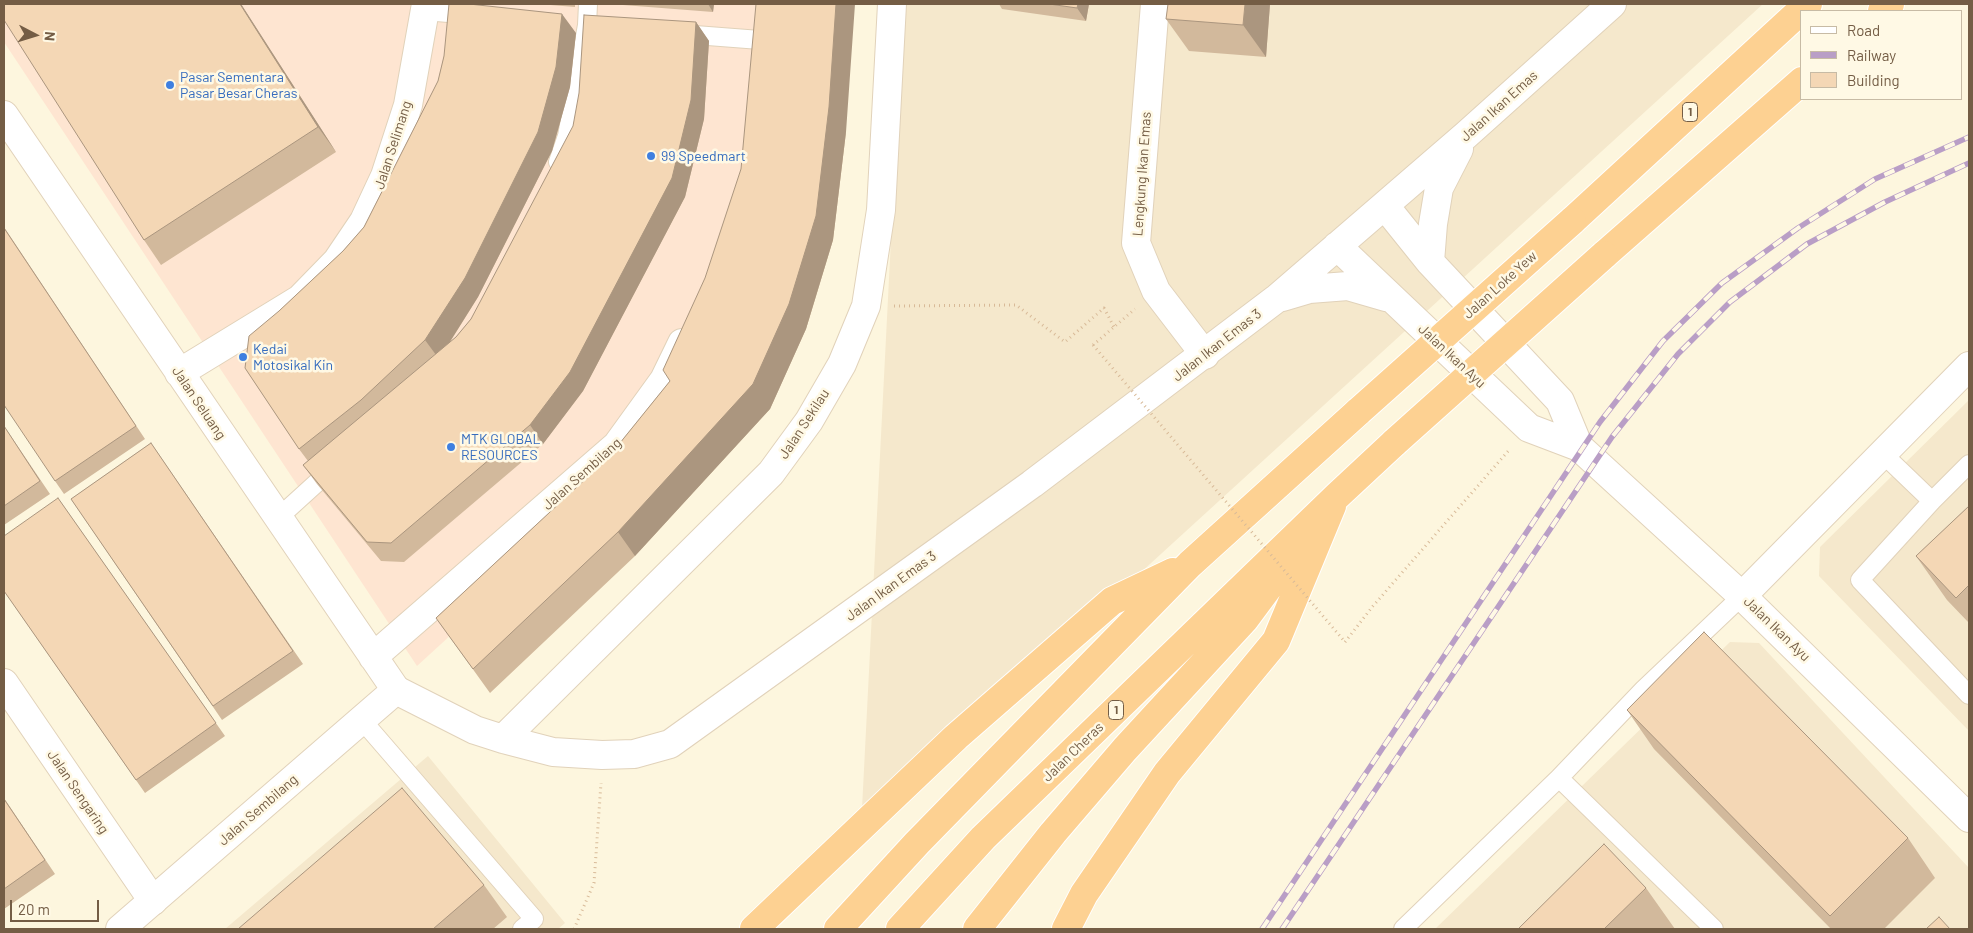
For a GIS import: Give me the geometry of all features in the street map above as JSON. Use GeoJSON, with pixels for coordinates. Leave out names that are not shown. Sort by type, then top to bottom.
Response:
{"type":"FeatureCollection","features":[{"type":"Feature","properties":{"kind":"highway","name":"Jalan Loke Yew"},"geometry":{"type":"LineString","coordinates":[[1190,564],[1572,221],[1800,11]]}},
{"type":"Feature","properties":{"kind":"highway","name":"1"},"geometry":{"type":"LineString","coordinates":[[1336,496],[1604,255],[1800,84]]}},
{"type":"Feature","properties":{"kind":"highway"},"geometry":{"type":"LineString","coordinates":[[977,929],[1053,833],[1125,749],[1245,619],[1336,496]]}},
{"type":"Feature","properties":{"kind":"highway"},"geometry":{"type":"LineString","coordinates":[[1066,929],[1084,894],[1167,773],[1276,641],[1336,496]]}},
{"type":"Feature","properties":{"kind":"highway","name":"Jalan Cheras"},"geometry":{"type":"LineString","coordinates":[[900,929],[983,838],[1336,496]]}},
{"type":"Feature","properties":{"kind":"highway","name":"1"},"geometry":{"type":"LineString","coordinates":[[838,929],[917,843],[1190,564]]}},
{"type":"Feature","properties":{"kind":"highway"},"geometry":{"type":"LineString","coordinates":[[754,929],[956,737],[1112,601],[1190,564]]}},
{"type":"Feature","properties":{"kind":"street","name":"Jalan Sekilau"},"geometry":{"type":"LineString","coordinates":[[503,739],[771,473],[809,421],[842,364],[866,306],[881,210],[892,4]]}},
{"type":"Feature","properties":{"kind":"street","name":"Lengkung Ikan Emas"},"geometry":{"type":"LineString","coordinates":[[1155,4],[1136,243],[1156,291],[1205,354]]}},
{"type":"Feature","properties":{"kind":"street","name":"Jalan Ikan Emas"},"geometry":{"type":"LineString","coordinates":[[1336,246],[1466,135],[1612,4]]}},
{"type":"Feature","properties":{"kind":"street","name":"Jalan Selimang"},"geometry":{"type":"LineString","coordinates":[[179,373],[300,299],[337,261],[364,221],[386,176],[408,105],[426,7]]}},
{"type":"Feature","properties":{"kind":"street"},"geometry":{"type":"LineString","coordinates":[[757,68],[762,13]]}},
{"type":"Feature","properties":{"kind":"street","name":"Jalan Seluang"},"geometry":{"type":"LineString","coordinates":[[5,118],[396,690]]}},
{"type":"Feature","properties":{"kind":"street"},"geometry":{"type":"LineString","coordinates":[[1430,262],[1433,224],[1439,188],[1466,135]]}},
{"type":"Feature","properties":{"kind":"street","name":"Jalan Ikan Ayu"},"geometry":{"type":"LineString","coordinates":[[1385,206],[1430,262],[1560,401],[1579,447]]}},
{"type":"Feature","properties":{"kind":"street","name":"Jalan Ikan Emas 3"},"geometry":{"type":"LineString","coordinates":[[396,690],[475,730],[553,752],[602,755],[634,754],[670,744],[1032,484],[1276,299],[1336,246]]}},
{"type":"Feature","properties":{"kind":"street","name":"Jalan Ikan Ayu"},"geometry":{"type":"LineString","coordinates":[[1336,246],[1529,428],[1579,447],[1742,596],[1969,818]]}},
{"type":"Feature","properties":{"kind":"street"},"geometry":{"type":"LineString","coordinates":[[1276,299],[1310,289],[1348,286],[1390,298]]}},
{"type":"Feature","properties":{"kind":"street","name":"Jalan Sembilang"},"geometry":{"type":"LineString","coordinates":[[373,657],[617,445],[664,380],[694,318]]}},
{"type":"Feature","properties":{"kind":"street"},"geometry":{"type":"LineString","coordinates":[[1742,596],[1969,366]]}},
{"type":"Feature","properties":{"kind":"street","name":"Jalan Sengaring"},"geometry":{"type":"LineString","coordinates":[[4,683],[153,901]]}},
{"type":"Feature","properties":{"kind":"street","name":"Jalan Sembilang"},"geometry":{"type":"LineString","coordinates":[[120,929],[396,690]]}},
{"type":"Feature","properties":{"kind":"lane"},"geometry":{"type":"LineString","coordinates":[[551,181],[567,136],[587,25],[588,4]]}},
{"type":"Feature","properties":{"kind":"lane"},"geometry":{"type":"LineString","coordinates":[[426,7],[492,17]]}},
{"type":"Feature","properties":{"kind":"lane"},"geometry":{"type":"LineString","coordinates":[[568,24],[606,27]]}},
{"type":"Feature","properties":{"kind":"lane"},"geometry":{"type":"LineString","coordinates":[[664,32],[760,40]]}},
{"type":"Feature","properties":{"kind":"lane"},"geometry":{"type":"LineString","coordinates":[[1882,453],[1932,501]]}},
{"type":"Feature","properties":{"kind":"lane"},"geometry":{"type":"LineString","coordinates":[[278,518],[342,459]]}},
{"type":"Feature","properties":{"kind":"lane"},"geometry":{"type":"LineString","coordinates":[[1969,464],[1932,501],[1860,580],[1969,695]]}},
{"type":"Feature","properties":{"kind":"lane"},"geometry":{"type":"LineString","coordinates":[[1403,929],[1559,778],[1644,689],[1742,596]]}},
{"type":"Feature","properties":{"kind":"lane"},"geometry":{"type":"LineString","coordinates":[[361,720],[534,919],[522,929]]}},
{"type":"Feature","properties":{"kind":"lane"},"geometry":{"type":"LineString","coordinates":[[1559,778],[1714,929]]}},
{"type":"Feature","properties":{"kind":"path"},"geometry":{"type":"LineString","coordinates":[[866,306],[1016,305],[1065,342],[1104,308],[1114,327],[1093,345],[1344,642],[1372,606],[1529,428]]}},
{"type":"Feature","properties":{"kind":"path"},"geometry":{"type":"LineString","coordinates":[[574,929],[594,883],[602,755]]}},
{"type":"Feature","properties":{"kind":"shaded area"},"geometry":{"type":"Polygon","coordinates":[[[4,4],[783,4],[767,221],[618,482],[417,666],[4,42],[4,4]]]}},
{"type":"Feature","properties":{"kind":"shaded area"},"geometry":{"type":"Polygon","coordinates":[[[903,4],[1763,4],[861,828],[903,4]]]}},
{"type":"Feature","properties":{"kind":"shaded area"},"geometry":{"type":"Polygon","coordinates":[[[1969,400],[1969,731],[1819,576],[1820,547],[1969,400]]]}},
{"type":"Feature","properties":{"kind":"shaded area"},"geometry":{"type":"Polygon","coordinates":[[[1730,642],[1759,643],[1969,868],[1969,929],[1435,929],[1730,642]]]}},
{"type":"Feature","properties":{"kind":"shaded area"},"geometry":{"type":"Polygon","coordinates":[[[428,756],[565,923],[558,929],[225,929],[428,756]]]}},
{"type":"Feature","properties":{"kind":"building","name":"Pasar Sementara Pasar Besar Cheras"},"geometry":{"type":"Polygon","coordinates":[[[4,4],[240,4],[318,127],[144,240],[4,20],[4,4]]]}},
{"type":"Feature","properties":{"kind":"building"},"geometry":{"type":"Polygon","coordinates":[[[449,4],[469,4],[562,14],[556,67],[538,132],[465,278],[425,340],[361,400],[299,449],[245,368],[249,336],[279,311],[343,251],[364,227],[438,81],[444,56],[449,4]]]}},
{"type":"Feature","properties":{"kind":"building"},"geometry":{"type":"Polygon","coordinates":[[[756,4],[836,4],[829,107],[816,216],[789,304],[753,384],[618,532],[473,669],[436,618],[607,459],[670,381],[663,370],[705,278],[741,169],[756,4]]]}},
{"type":"Feature","properties":{"kind":"building"},"geometry":{"type":"Polygon","coordinates":[[[1049,4],[1078,4],[1077,8],[1049,4]]]}},
{"type":"Feature","properties":{"kind":"building"},"geometry":{"type":"Polygon","coordinates":[[[1168,4],[1245,4],[1243,25],[1166,19],[1168,4]]]}},
{"type":"Feature","properties":{"kind":"building"},"geometry":{"type":"Polygon","coordinates":[[[584,15],[696,22],[691,100],[672,178],[570,372],[530,425],[391,543],[367,542],[303,465],[456,337],[471,319],[573,126],[579,93],[584,15]]]}},
{"type":"Feature","properties":{"kind":"building"},"geometry":{"type":"Polygon","coordinates":[[[4,228],[136,426],[55,481],[4,405],[4,228]]]}},
{"type":"Feature","properties":{"kind":"building"},"geometry":{"type":"Polygon","coordinates":[[[4,426],[40,481],[4,506],[4,426]]]}},
{"type":"Feature","properties":{"kind":"building"},"geometry":{"type":"Polygon","coordinates":[[[151,443],[293,651],[213,706],[71,499],[151,443]]]}},
{"type":"Feature","properties":{"kind":"building"},"geometry":{"type":"Polygon","coordinates":[[[58,498],[216,723],[136,780],[4,591],[4,536],[58,498]]]}},
{"type":"Feature","properties":{"kind":"building"},"geometry":{"type":"Polygon","coordinates":[[[1969,506],[1969,585],[1956,598],[1916,556],[1969,506]]]}},
{"type":"Feature","properties":{"kind":"building"},"geometry":{"type":"Polygon","coordinates":[[[1704,632],[1908,838],[1830,916],[1627,710],[1704,632]]]}},
{"type":"Feature","properties":{"kind":"building"},"geometry":{"type":"Polygon","coordinates":[[[402,788],[484,885],[433,929],[238,929],[402,788]]]}},
{"type":"Feature","properties":{"kind":"building"},"geometry":{"type":"Polygon","coordinates":[[[4,799],[45,860],[4,889],[4,799]]]}},
{"type":"Feature","properties":{"kind":"building"},"geometry":{"type":"Polygon","coordinates":[[[1604,844],[1646,888],[1604,929],[1518,929],[1604,844]]]}},
{"type":"Feature","properties":{"kind":"building"},"geometry":{"type":"Polygon","coordinates":[[[1939,917],[1950,929],[1926,929],[1939,917]]]}},
{"type":"Feature","properties":{"kind":"railway"},"geometry":{"type":"LineString","coordinates":[[1262,929],[1600,422],[1663,341],[1722,283],[1798,228],[1875,179],[1969,137]]}},
{"type":"Feature","properties":{"kind":"railway"},"geometry":{"type":"LineString","coordinates":[[1282,929],[1612,437],[1678,354],[1730,302],[1807,244],[1885,202],[1969,163]]}},
{"type":"Feature","properties":{"kind":"place","name":"Pasar Sementara Pasar Besar Cheras"},"geometry":{"type":"Point","coordinates":[170,85]}},
{"type":"Feature","properties":{"kind":"place","name":"99 Speedmart"},"geometry":{"type":"Point","coordinates":[651,156]}},
{"type":"Feature","properties":{"kind":"place","name":"Kedai Motosikal Kin"},"geometry":{"type":"Point","coordinates":[243,357]}},
{"type":"Feature","properties":{"kind":"place","name":"MTK GLOBAL RESOURCES"},"geometry":{"type":"Point","coordinates":[451,447]}}]}
